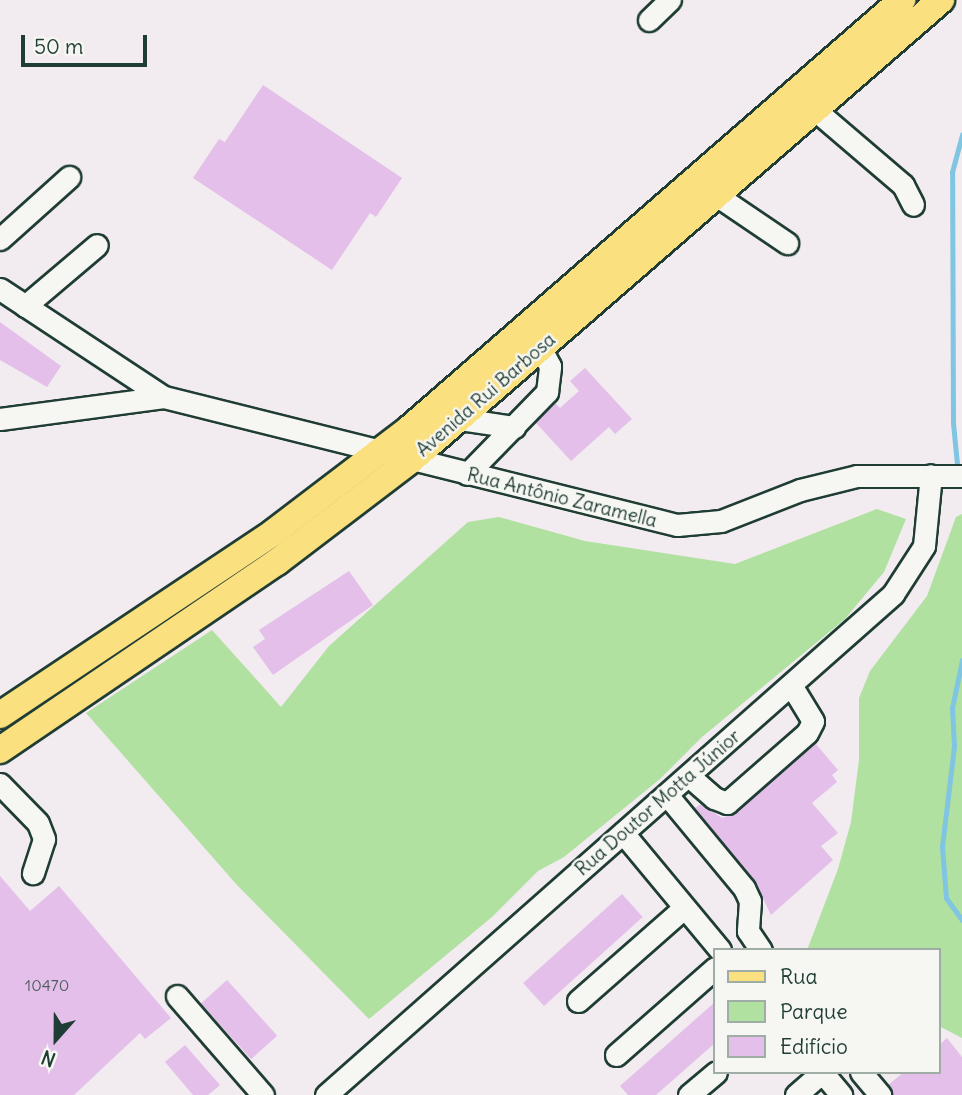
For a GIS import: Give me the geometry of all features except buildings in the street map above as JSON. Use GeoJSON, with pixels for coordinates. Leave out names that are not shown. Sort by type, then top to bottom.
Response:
{"type":"FeatureCollection","features":[{"type":"Feature","properties":{"kind":"main road","name":"Avenida Rui Barbosa"},"geometry":{"type":"LineString","coordinates":[[0,715],[274,532],[379,452],[601,257],[761,127],[902,0]]}},
{"type":"Feature","properties":{"kind":"main road","name":"Avenida Rui Barbosa"},"geometry":{"type":"LineString","coordinates":[[0,750],[277,562],[411,460],[941,0]]}},
{"type":"Feature","properties":{"kind":"street"},"geometry":{"type":"LineString","coordinates":[[649,20],[670,0]]}},
{"type":"Feature","properties":{"kind":"street"},"geometry":{"type":"LineString","coordinates":[[814,110],[903,185],[913,205]]}},
{"type":"Feature","properties":{"kind":"street"},"geometry":{"type":"LineString","coordinates":[[0,239],[69,177]]}},
{"type":"Feature","properties":{"kind":"street"},"geometry":{"type":"LineString","coordinates":[[716,195],[787,243]]}},
{"type":"Feature","properties":{"kind":"street"},"geometry":{"type":"LineString","coordinates":[[25,306],[97,245]]}},
{"type":"Feature","properties":{"kind":"street"},"geometry":{"type":"LineString","coordinates":[[0,289],[164,397]]}},
{"type":"Feature","properties":{"kind":"street"},"geometry":{"type":"LineString","coordinates":[[467,474],[547,392],[551,379],[540,347]]}},
{"type":"Feature","properties":{"kind":"street"},"geometry":{"type":"LineString","coordinates":[[0,419],[164,397]]}},
{"type":"Feature","properties":{"kind":"street","name":"Rua Antônio Zaramella"},"geometry":{"type":"LineString","coordinates":[[164,397],[649,521],[702,525],[829,482],[885,474],[962,476]]}},
{"type":"Feature","properties":{"kind":"street"},"geometry":{"type":"LineString","coordinates":[[460,419],[514,427]]}},
{"type":"Feature","properties":{"kind":"street","name":"Rua Doutor Motta Júnior"},"geometry":{"type":"LineString","coordinates":[[326,1095],[690,777],[893,594],[912,570],[928,527],[931,475]]}},
{"type":"Feature","properties":{"kind":"street"},"geometry":{"type":"LineString","coordinates":[[690,777],[714,798],[727,803],[807,733],[813,721],[791,685]]}},
{"type":"Feature","properties":{"kind":"street"},"geometry":{"type":"LineString","coordinates":[[0,784],[38,823],[44,839],[33,873]]}},
{"type":"Feature","properties":{"kind":"street"},"geometry":{"type":"LineString","coordinates":[[667,795],[744,888],[750,901],[748,931],[760,948]]}},
{"type":"Feature","properties":{"kind":"street"},"geometry":{"type":"LineString","coordinates":[[623,833],[718,948]]}},
{"type":"Feature","properties":{"kind":"street"},"geometry":{"type":"LineString","coordinates":[[578,1001],[684,908]]}},
{"type":"Feature","properties":{"kind":"street"},"geometry":{"type":"LineString","coordinates":[[616,1055],[713,970]]}},
{"type":"Feature","properties":{"kind":"street"},"geometry":{"type":"LineString","coordinates":[[177,996],[263,1095]]}},
{"type":"Feature","properties":{"kind":"street"},"geometry":{"type":"LineString","coordinates":[[689,1095],[714,1074]]}},
{"type":"Feature","properties":{"kind":"street"},"geometry":{"type":"LineString","coordinates":[[796,1095],[820,1074]]}},
{"type":"Feature","properties":{"kind":"street"},"geometry":{"type":"LineString","coordinates":[[824,1074],[841,1095]]}},
{"type":"Feature","properties":{"kind":"street"},"geometry":{"type":"LineString","coordinates":[[863,1074],[880,1095]]}},
{"type":"Feature","properties":{"kind":"green space"},"geometry":{"type":"Polygon","coordinates":[[[877,509],[906,519],[884,572],[845,619],[702,737],[660,779],[564,857],[538,871],[492,917],[369,1019],[237,885],[86,713],[212,630],[281,707],[329,646],[468,522],[499,517],[585,541],[735,564],[877,509]]]}},
{"type":"Feature","properties":{"kind":"green space"},"geometry":{"type":"Polygon","coordinates":[[[962,514],[962,1038],[941,1027],[941,948],[808,948],[838,869],[851,822],[859,760],[859,698],[870,671],[927,596],[956,517],[962,514]]]}},
{"type":"Feature","properties":{"kind":"waterway"},"geometry":{"type":"LineString","coordinates":[[957,464],[953,423],[952,172],[962,134]]}},
{"type":"Feature","properties":{"kind":"waterway"},"geometry":{"type":"LineString","coordinates":[[962,660],[952,708],[954,746],[942,846],[946,898],[962,920]]}}]}
